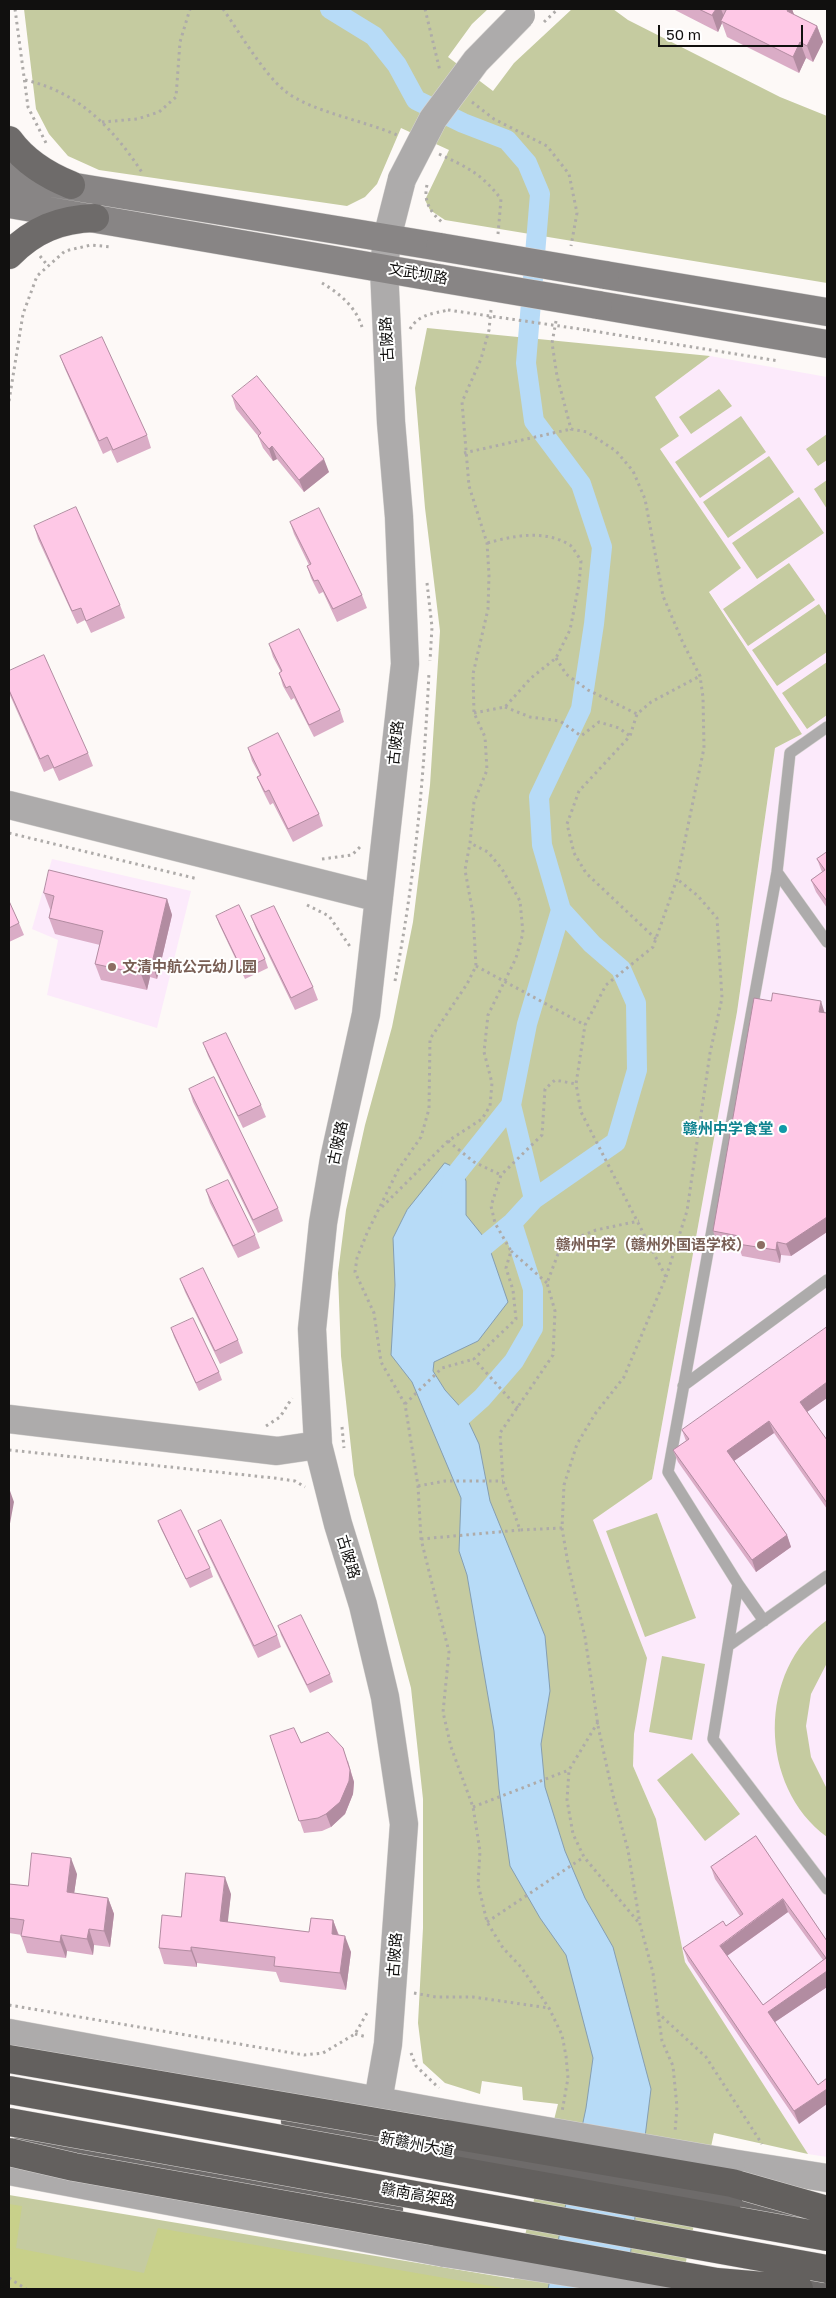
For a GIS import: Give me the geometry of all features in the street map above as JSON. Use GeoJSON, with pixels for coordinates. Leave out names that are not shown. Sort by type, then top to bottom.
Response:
{"type":"FeatureCollection","features":[{"type":"Feature","properties":{"kind":"highway"},"geometry":{"type":"LineString","coordinates":[[9,2059],[732,2183],[827,2210]]}},
{"type":"Feature","properties":{"kind":"highway","name":"赣南高架路"},"geometry":{"type":"LineString","coordinates":[[9,2090],[827,2237]]}},
{"type":"Feature","properties":{"kind":"highway","name":"赣南高架路"},"geometry":{"type":"LineString","coordinates":[[9,2122],[827,2269]]}},
{"type":"Feature","properties":{"kind":"highway"},"geometry":{"type":"LineString","coordinates":[[9,2152],[74,2167],[717,2282],[799,2289]]}},
{"type":"Feature","properties":{"kind":"main road"},"geometry":{"type":"LineString","coordinates":[[9,140],[38,169],[71,185]]}},
{"type":"Feature","properties":{"kind":"main road","name":"文武坝路"},"geometry":{"type":"LineString","coordinates":[[9,176],[387,238],[444,237],[605,275],[827,312]]}},
{"type":"Feature","properties":{"kind":"main road","name":"文武坝路"},"geometry":{"type":"LineString","coordinates":[[9,204],[827,344]]}},
{"type":"Feature","properties":{"kind":"main road"},"geometry":{"type":"LineString","coordinates":[[9,255],[32,235],[47,227],[78,219],[95,218]]}},
{"type":"Feature","properties":{"kind":"main road","name":"新赣州大道"},"geometry":{"type":"LineString","coordinates":[[9,2066],[453,2152],[728,2200],[827,2215]]}},
{"type":"Feature","properties":{"kind":"main road"},"geometry":{"type":"LineString","coordinates":[[9,2141],[817,2289]]}},
{"type":"Feature","properties":{"kind":"street","name":"古陂路"},"geometry":{"type":"LineString","coordinates":[[378,2101],[388,2044],[409,1992],[404,1824],[385,1697],[363,1605],[338,1524],[318,1445],[312,1329],[323,1223],[366,1014],[405,664],[399,517],[391,422],[384,268],[387,238],[415,180],[438,112],[476,61],[529,17]]}},
{"type":"Feature","properties":{"kind":"street"},"geometry":{"type":"LineString","coordinates":[[9,805],[379,898]]}},
{"type":"Feature","properties":{"kind":"street"},"geometry":{"type":"LineString","coordinates":[[9,1419],[277,1451],[318,1445]]}},
{"type":"Feature","properties":{"kind":"street"},"geometry":{"type":"LineString","coordinates":[[9,2033],[460,2116],[827,2178]]}},
{"type":"Feature","properties":{"kind":"street"},"geometry":{"type":"LineString","coordinates":[[9,2171],[446,2253],[677,2289]]}},
{"type":"Feature","properties":{"kind":"lane"},"geometry":{"type":"LineString","coordinates":[[764,1621],[738,1584],[668,1472],[777,872],[790,753],[827,727]]}},
{"type":"Feature","properties":{"kind":"lane"},"geometry":{"type":"LineString","coordinates":[[777,872],[827,942]]}},
{"type":"Feature","properties":{"kind":"lane"},"geometry":{"type":"LineString","coordinates":[[683,1386],[827,1280]]}},
{"type":"Feature","properties":{"kind":"lane"},"geometry":{"type":"LineString","coordinates":[[728,1646],[827,1576]]}},
{"type":"Feature","properties":{"kind":"lane"},"geometry":{"type":"LineString","coordinates":[[738,1584],[713,1738],[827,1889]]}},
{"type":"Feature","properties":{"kind":"path"},"geometry":{"type":"LineString","coordinates":[[15,9],[28,107],[49,148]]}},
{"type":"Feature","properties":{"kind":"path"},"geometry":{"type":"LineString","coordinates":[[102,122],[137,119],[159,112],[176,97],[180,42],[190,9]]}},
{"type":"Feature","properties":{"kind":"path"},"geometry":{"type":"LineString","coordinates":[[223,9],[270,74],[286,91],[307,104],[384,128],[401,136]]}},
{"type":"Feature","properties":{"kind":"path"},"geometry":{"type":"LineString","coordinates":[[425,9],[441,74]]}},
{"type":"Feature","properties":{"kind":"path"},"geometry":{"type":"LineString","coordinates":[[529,17],[558,9]]}},
{"type":"Feature","properties":{"kind":"path"},"geometry":{"type":"LineString","coordinates":[[25,80],[46,85],[68,94],[102,122],[131,155],[144,176]]}},
{"type":"Feature","properties":{"kind":"path"},"geometry":{"type":"LineString","coordinates":[[466,98],[494,119],[547,146],[569,174],[577,213],[570,250]]}},
{"type":"Feature","properties":{"kind":"path"},"geometry":{"type":"LineString","coordinates":[[434,152],[477,173],[488,182],[501,199],[498,236]]}},
{"type":"Feature","properties":{"kind":"path"},"geometry":{"type":"LineString","coordinates":[[415,180],[424,194],[444,237]]}},
{"type":"Feature","properties":{"kind":"path"},"geometry":{"type":"LineString","coordinates":[[9,401],[23,314],[37,276],[65,251],[91,245],[119,248]]}},
{"type":"Feature","properties":{"kind":"path"},"geometry":{"type":"LineString","coordinates":[[315,278],[335,290],[349,304],[359,318],[364,334]]}},
{"type":"Feature","properties":{"kind":"path"},"geometry":{"type":"LineString","coordinates":[[492,302],[489,330],[482,359],[462,402],[464,453],[468,486],[486,543],[488,609],[473,674],[474,713],[485,737],[487,770],[474,802],[465,870],[473,914],[476,966],[467,984],[430,1039],[429,1108],[421,1137],[398,1170],[364,1241],[357,1258],[355,1272],[374,1313],[381,1362],[405,1404],[418,1486],[421,1539],[449,1652],[443,1712],[451,1747],[474,1807],[480,1851],[478,1884],[487,1922],[502,1948],[521,1967],[549,2008],[562,2034],[568,2078]]}},
{"type":"Feature","properties":{"kind":"path"},"geometry":{"type":"LineString","coordinates":[[407,337],[416,320],[423,316],[448,310],[587,330],[789,363]]}},
{"type":"Feature","properties":{"kind":"path"},"geometry":{"type":"LineString","coordinates":[[558,315],[552,343],[556,376],[571,429]]}},
{"type":"Feature","properties":{"kind":"path"},"geometry":{"type":"LineString","coordinates":[[464,453],[571,429],[587,432],[616,451],[633,471],[645,499],[663,596],[683,643],[700,676],[703,697],[704,748],[678,879],[653,947],[606,985],[585,1025],[576,1084],[581,1112],[639,1221],[666,1277]]}},
{"type":"Feature","properties":{"kind":"path"},"geometry":{"type":"LineString","coordinates":[[486,543],[515,536],[548,536],[571,546],[581,561],[579,584],[570,630],[556,658],[531,678],[505,707]]}},
{"type":"Feature","properties":{"kind":"path"},"geometry":{"type":"LineString","coordinates":[[393,989],[407,921],[423,784],[432,627],[426,579]]}},
{"type":"Feature","properties":{"kind":"path"},"geometry":{"type":"LineString","coordinates":[[556,658],[566,674],[608,700],[637,714]]}},
{"type":"Feature","properties":{"kind":"path"},"geometry":{"type":"LineString","coordinates":[[656,939],[586,873],[574,853],[567,824],[579,791],[630,736],[637,714],[651,702],[700,676]]}},
{"type":"Feature","properties":{"kind":"path"},"geometry":{"type":"LineString","coordinates":[[474,713],[505,707],[530,717],[560,721],[581,736],[599,722],[619,728],[630,736]]}},
{"type":"Feature","properties":{"kind":"path"},"geometry":{"type":"LineString","coordinates":[[9,833],[201,879]]}},
{"type":"Feature","properties":{"kind":"path"},"geometry":{"type":"LineString","coordinates":[[312,858],[352,855],[367,838]]}},
{"type":"Feature","properties":{"kind":"path"},"geometry":{"type":"LineString","coordinates":[[380,1209],[448,1141],[482,1119],[490,1106],[492,1083],[484,1052],[488,1015],[516,958],[523,933],[520,900],[502,869],[488,852],[470,843]]}},
{"type":"Feature","properties":{"kind":"path"},"geometry":{"type":"LineString","coordinates":[[678,879],[698,896],[718,918],[722,998],[710,1053],[687,1211],[666,1277],[624,1377],[595,1414],[576,1444],[564,1485],[562,1528],[568,1564],[585,1637],[598,1722],[613,1795],[628,1850],[640,1924],[653,1973],[658,2013],[706,2057],[765,2150]]}},
{"type":"Feature","properties":{"kind":"path"},"geometry":{"type":"LineString","coordinates":[[306,905],[328,916],[352,951]]}},
{"type":"Feature","properties":{"kind":"path"},"geometry":{"type":"LineString","coordinates":[[476,966],[585,1025]]}},
{"type":"Feature","properties":{"kind":"path"},"geometry":{"type":"LineString","coordinates":[[520,1530],[503,1481],[500,1433],[553,1355],[555,1310],[547,1283],[510,1251],[495,1223],[491,1206],[501,1175],[542,1134],[545,1089],[554,1080],[576,1084]]}},
{"type":"Feature","properties":{"kind":"path"},"geometry":{"type":"LineString","coordinates":[[448,1141],[474,1162],[501,1175]]}},
{"type":"Feature","properties":{"kind":"path"},"geometry":{"type":"LineString","coordinates":[[547,1283],[558,1254],[581,1236],[596,1230],[639,1221]]}},
{"type":"Feature","properties":{"kind":"path"},"geometry":{"type":"LineString","coordinates":[[405,1404],[442,1368],[474,1359],[516,1319],[513,1290],[506,1268],[510,1251]]}},
{"type":"Feature","properties":{"kind":"path"},"geometry":{"type":"LineString","coordinates":[[474,1359],[518,1408]]}},
{"type":"Feature","properties":{"kind":"path"},"geometry":{"type":"LineString","coordinates":[[261,1428],[280,1417],[290,1403],[294,1391]]}},
{"type":"Feature","properties":{"kind":"path"},"geometry":{"type":"LineString","coordinates":[[342,1424],[345,1452]]}},
{"type":"Feature","properties":{"kind":"path"},"geometry":{"type":"LineString","coordinates":[[9,1450],[274,1478],[295,1481],[303,1485],[307,1490]]}},
{"type":"Feature","properties":{"kind":"path"},"geometry":{"type":"LineString","coordinates":[[418,1486],[445,1481],[503,1481]]}},
{"type":"Feature","properties":{"kind":"path"},"geometry":{"type":"LineString","coordinates":[[421,1539],[562,1528]]}},
{"type":"Feature","properties":{"kind":"path"},"geometry":{"type":"LineString","coordinates":[[598,1722],[569,1770],[567,1800],[573,1834],[584,1857],[640,1924]]}},
{"type":"Feature","properties":{"kind":"path"},"geometry":{"type":"LineString","coordinates":[[474,1807],[569,1770]]}},
{"type":"Feature","properties":{"kind":"path"},"geometry":{"type":"LineString","coordinates":[[487,1922],[584,1857]]}},
{"type":"Feature","properties":{"kind":"path"},"geometry":{"type":"LineString","coordinates":[[409,1992],[436,1997],[473,1997],[549,2008]]}},
{"type":"Feature","properties":{"kind":"path"},"geometry":{"type":"LineString","coordinates":[[9,2005],[304,2055],[323,2053],[355,2034],[370,2006]]}},
{"type":"Feature","properties":{"kind":"path"},"geometry":{"type":"LineString","coordinates":[[408,2047],[416,2066],[441,2090]]}},
{"type":"Feature","properties":{"kind":"path"},"geometry":{"type":"LineString","coordinates":[[9,2278],[26,2289]]}},
{"type":"Feature","properties":{"kind":"shaded area","name":"赣州中学（赣州外国语学校）"},"geometry":{"type":"Polygon","coordinates":[[[710,356],[827,377],[827,2157],[808,2154],[685,1962],[656,1819],[633,1766],[634,1734],[593,1520],[652,1479],[737,1012],[775,748],[802,734],[709,591],[741,568],[660,449],[679,436],[655,397],[710,356]]]}},
{"type":"Feature","properties":{"kind":"shaded area","name":"文清中航公元幼儿园"},"geometry":{"type":"Polygon","coordinates":[[[52,859],[191,891],[157,1028],[47,995],[58,940],[32,929],[52,859]]]}},
{"type":"Feature","properties":{"kind":"green space"},"geometry":{"type":"Polygon","coordinates":[[[24,9],[488,9],[472,24],[448,57],[493,91],[514,63],[572,9],[613,9],[628,20],[780,97],[827,116],[827,283],[445,220],[430,210],[425,200],[449,150],[401,128],[377,184],[365,197],[347,206],[99,170],[68,156],[49,134],[36,109],[24,9]]]}},
{"type":"Feature","properties":{"kind":"green space"},"geometry":{"type":"Polygon","coordinates":[[[427,328],[710,356],[655,397],[679,436],[660,449],[741,568],[709,592],[802,734],[775,748],[737,1012],[652,1479],[593,1520],[647,1658],[634,1734],[633,1766],[656,1819],[685,1962],[808,2154],[714,2133],[680,2289],[9,2289],[9,2195],[514,2279],[558,2104],[523,2100],[522,2087],[482,2081],[480,2094],[445,2083],[423,2063],[418,2023],[423,1928],[423,1799],[411,1688],[354,1475],[341,1356],[338,1273],[346,1210],[365,1125],[392,1027],[413,922],[430,785],[440,631],[425,508],[415,388],[427,328]]]}},
{"type":"Feature","properties":{"kind":"green space"},"geometry":{"type":"Polygon","coordinates":[[[719,389],[732,406],[691,434],[679,417],[719,389]]]}},
{"type":"Feature","properties":{"kind":"green space"},"geometry":{"type":"Polygon","coordinates":[[[741,416],[766,452],[700,498],[675,462],[741,416]]]}},
{"type":"Feature","properties":{"kind":"green space"},"geometry":{"type":"Polygon","coordinates":[[[827,434],[827,460],[818,466],[806,449],[827,434]]]}},
{"type":"Feature","properties":{"kind":"green space"},"geometry":{"type":"Polygon","coordinates":[[[769,456],[794,492],[728,538],[703,502],[769,456]]]}},
{"type":"Feature","properties":{"kind":"green space"},"geometry":{"type":"Polygon","coordinates":[[[827,480],[827,509],[814,489],[827,480]]]}},
{"type":"Feature","properties":{"kind":"green space"},"geometry":{"type":"Polygon","coordinates":[[[799,497],[824,533],[757,579],[732,543],[799,497]]]}},
{"type":"Feature","properties":{"kind":"green space"},"geometry":{"type":"Polygon","coordinates":[[[789,563],[815,600],[748,646],[723,609],[789,563]]]}},
{"type":"Feature","properties":{"kind":"green space"},"geometry":{"type":"Polygon","coordinates":[[[819,604],[827,617],[827,652],[777,686],[752,650],[819,604]]]}},
{"type":"Feature","properties":{"kind":"green space"},"geometry":{"type":"Polygon","coordinates":[[[827,662],[827,715],[807,729],[782,693],[827,662]]]}},
{"type":"Feature","properties":{"kind":"green space"},"geometry":{"type":"Polygon","coordinates":[[[657,1513],[696,1618],[645,1637],[606,1531],[657,1513]]]}},
{"type":"Feature","properties":{"kind":"green space"},"geometry":{"type":"Polygon","coordinates":[[[827,1620],[827,1663],[811,1694],[806,1726],[811,1757],[827,1789],[827,1837],[804,1815],[788,1789],[778,1759],[775,1728],[778,1698],[788,1668],[804,1642],[827,1620]]]}},
{"type":"Feature","properties":{"kind":"green space"},"geometry":{"type":"Polygon","coordinates":[[[662,1656],[705,1664],[692,1740],[649,1732],[662,1656]]]}},
{"type":"Feature","properties":{"kind":"green space"},"geometry":{"type":"Polygon","coordinates":[[[692,1753],[740,1814],[705,1841],[657,1780],[692,1753]]]}},
{"type":"Feature","properties":{"kind":"green space"},"geometry":{"type":"Polygon","coordinates":[[[9,2204],[22,2206],[16,2248],[144,2273],[158,2228],[508,2289],[9,2289],[9,2204]]]}},
{"type":"Feature","properties":{"kind":"water"},"geometry":{"type":"Polygon","coordinates":[[[445,1163],[462,1171],[466,1181],[466,1215],[487,1241],[508,1302],[478,1341],[434,1362],[433,1371],[445,1390],[463,1410],[479,1444],[490,1501],[545,1636],[550,1691],[541,1744],[545,1787],[565,1851],[585,1898],[613,1947],[651,2089],[626,2289],[548,2289],[586,2108],[593,2058],[566,1955],[540,1918],[510,1866],[499,1789],[494,1731],[467,1575],[459,1551],[461,1498],[412,1382],[391,1355],[395,1285],[393,1238],[407,1210],[445,1163]]]}},
{"type":"Feature","properties":{"kind":"building"},"geometry":{"type":"Polygon","coordinates":[[[699,9],[716,9],[712,15],[699,9]]]}},
{"type":"Feature","properties":{"kind":"building"},"geometry":{"type":"Polygon","coordinates":[[[727,9],[788,9],[787,11],[817,26],[807,46],[800,42],[793,57],[721,21],[727,9]]]}},
{"type":"Feature","properties":{"kind":"building"},"geometry":{"type":"Polygon","coordinates":[[[102,337],[147,435],[113,450],[107,437],[99,441],[60,356],[102,337]]]}},
{"type":"Feature","properties":{"kind":"building"},"geometry":{"type":"Polygon","coordinates":[[[257,376],[324,459],[299,480],[272,446],[269,449],[258,436],[261,433],[232,396],[257,376]]]}},
{"type":"Feature","properties":{"kind":"building"},"geometry":{"type":"Polygon","coordinates":[[[76,507],[120,605],[86,621],[81,608],[72,611],[34,526],[76,507]]]}},
{"type":"Feature","properties":{"kind":"building"},"geometry":{"type":"Polygon","coordinates":[[[319,508],[362,595],[333,609],[318,580],[314,581],[307,566],[311,564],[290,522],[319,508]]]}},
{"type":"Feature","properties":{"kind":"building"},"geometry":{"type":"Polygon","coordinates":[[[299,629],[340,710],[309,725],[290,686],[286,688],[279,673],[282,671],[269,644],[299,629]]]}},
{"type":"Feature","properties":{"kind":"building"},"geometry":{"type":"Polygon","coordinates":[[[44,655],[88,753],[54,768],[48,755],[40,759],[9,690],[9,671],[44,655]]]}},
{"type":"Feature","properties":{"kind":"building"},"geometry":{"type":"Polygon","coordinates":[[[278,733],[319,814],[288,829],[269,790],[265,792],[257,777],[261,775],[248,748],[278,733]]]}},
{"type":"Feature","properties":{"kind":"building"},"geometry":{"type":"Polygon","coordinates":[[[827,852],[827,901],[811,880],[825,870],[817,859],[827,852]]]}},
{"type":"Feature","properties":{"kind":"building"},"geometry":{"type":"Polygon","coordinates":[[[49,870],[167,899],[152,963],[144,961],[141,974],[95,964],[103,931],[49,918],[54,896],[44,893],[49,870]]]}},
{"type":"Feature","properties":{"kind":"building"},"geometry":{"type":"Polygon","coordinates":[[[9,901],[19,923],[9,928],[9,901]]]}},
{"type":"Feature","properties":{"kind":"building"},"geometry":{"type":"Polygon","coordinates":[[[239,905],[265,959],[242,970],[216,916],[239,905]]]}},
{"type":"Feature","properties":{"kind":"building"},"geometry":{"type":"Polygon","coordinates":[[[274,906],[313,987],[291,998],[251,916],[274,906]]]}},
{"type":"Feature","properties":{"kind":"building","name":"赣州中学食堂"},"geometry":{"type":"Polygon","coordinates":[[[773,993],[821,1001],[819,1012],[827,1013],[827,1217],[786,1244],[777,1242],[776,1250],[738,1244],[739,1236],[713,1231],[754,998],[771,1001],[773,993]]]}},
{"type":"Feature","properties":{"kind":"building"},"geometry":{"type":"Polygon","coordinates":[[[226,1033],[261,1105],[238,1116],[203,1043],[226,1033]]]}},
{"type":"Feature","properties":{"kind":"building"},"geometry":{"type":"Polygon","coordinates":[[[214,1077],[278,1208],[253,1220],[189,1089],[214,1077]]]}},
{"type":"Feature","properties":{"kind":"building"},"geometry":{"type":"Polygon","coordinates":[[[228,1180],[255,1235],[233,1246],[206,1190],[228,1180]]]}},
{"type":"Feature","properties":{"kind":"building"},"geometry":{"type":"Polygon","coordinates":[[[203,1268],[238,1340],[215,1351],[180,1279],[203,1268]]]}},
{"type":"Feature","properties":{"kind":"building"},"geometry":{"type":"Polygon","coordinates":[[[193,1318],[219,1372],[196,1383],[171,1328],[193,1318]]]}},
{"type":"Feature","properties":{"kind":"building"},"geometry":{"type":"Polygon","coordinates":[[[827,1327],[827,1382],[800,1402],[827,1440],[827,1503],[769,1421],[727,1451],[787,1535],[752,1560],[673,1450],[689,1439],[682,1430],[827,1327]]]}},
{"type":"Feature","properties":{"kind":"building"},"geometry":{"type":"Polygon","coordinates":[[[181,1510],[210,1568],[186,1579],[158,1521],[181,1510]]]}},
{"type":"Feature","properties":{"kind":"building"},"geometry":{"type":"Polygon","coordinates":[[[221,1520],[277,1635],[254,1646],[198,1531],[221,1520]]]}},
{"type":"Feature","properties":{"kind":"building"},"geometry":{"type":"Polygon","coordinates":[[[301,1615],[330,1674],[307,1685],[278,1626],[301,1615]]]}},
{"type":"Feature","properties":{"kind":"building"},"geometry":{"type":"Polygon","coordinates":[[[294,1728],[301,1743],[328,1732],[343,1748],[350,1770],[349,1781],[340,1802],[318,1818],[299,1821],[270,1736],[294,1728]]]}},
{"type":"Feature","properties":{"kind":"building"},"geometry":{"type":"Polygon","coordinates":[[[756,1836],[827,1941],[827,1971],[768,2012],[818,2085],[827,2078],[827,2089],[794,2111],[683,1948],[723,1921],[726,1926],[743,1914],[711,1867],[756,1836]],[[783,1899],[720,1946],[763,2005],[826,1958],[783,1899]]]}},
{"type":"Feature","properties":{"kind":"building"},"geometry":{"type":"Polygon","coordinates":[[[32,1853],[71,1858],[67,1892],[108,1898],[104,1931],[89,1929],[87,1939],[61,1935],[60,1942],[21,1936],[24,1920],[9,1918],[9,1884],[28,1886],[32,1853]]]}},
{"type":"Feature","properties":{"kind":"building"},"geometry":{"type":"Polygon","coordinates":[[[186,1873],[225,1877],[220,1921],[309,1932],[311,1918],[333,1920],[332,1934],[345,1936],[340,1973],[274,1966],[275,1957],[191,1947],[191,1951],[159,1948],[162,1915],[181,1917],[186,1873]]]}},
{"type":"Feature","properties":{"kind":"waterway"},"geometry":{"type":"LineString","coordinates":[[330,9],[374,36],[397,65],[416,100],[463,123],[507,140],[527,163],[540,194],[526,363],[534,421],[581,484],[602,547],[594,624],[581,709],[539,797],[542,845],[561,910],[592,944],[621,969],[636,1003],[637,1070],[616,1142],[534,1199],[512,1223],[466,1261]]}},
{"type":"Feature","properties":{"kind":"waterway"},"geometry":{"type":"LineString","coordinates":[[534,1199],[511,1105],[527,1024],[561,910]]}},
{"type":"Feature","properties":{"kind":"waterway"},"geometry":{"type":"LineString","coordinates":[[451,1195],[453,1178],[511,1105]]}},
{"type":"Feature","properties":{"kind":"waterway"},"geometry":{"type":"LineString","coordinates":[[454,1423],[482,1398],[514,1361],[533,1328],[533,1289],[512,1223]]}},
{"type":"Feature","properties":{"kind":"place","name":"文清中航公元幼儿园"},"geometry":{"type":"Point","coordinates":[112,967]}},
{"type":"Feature","properties":{"kind":"place","name":"赣州中学食堂"},"geometry":{"type":"Point","coordinates":[783,1129]}},
{"type":"Feature","properties":{"kind":"place","name":"赣州中学（赣州外国语学校）"},"geometry":{"type":"Point","coordinates":[761,1245]}}]}
